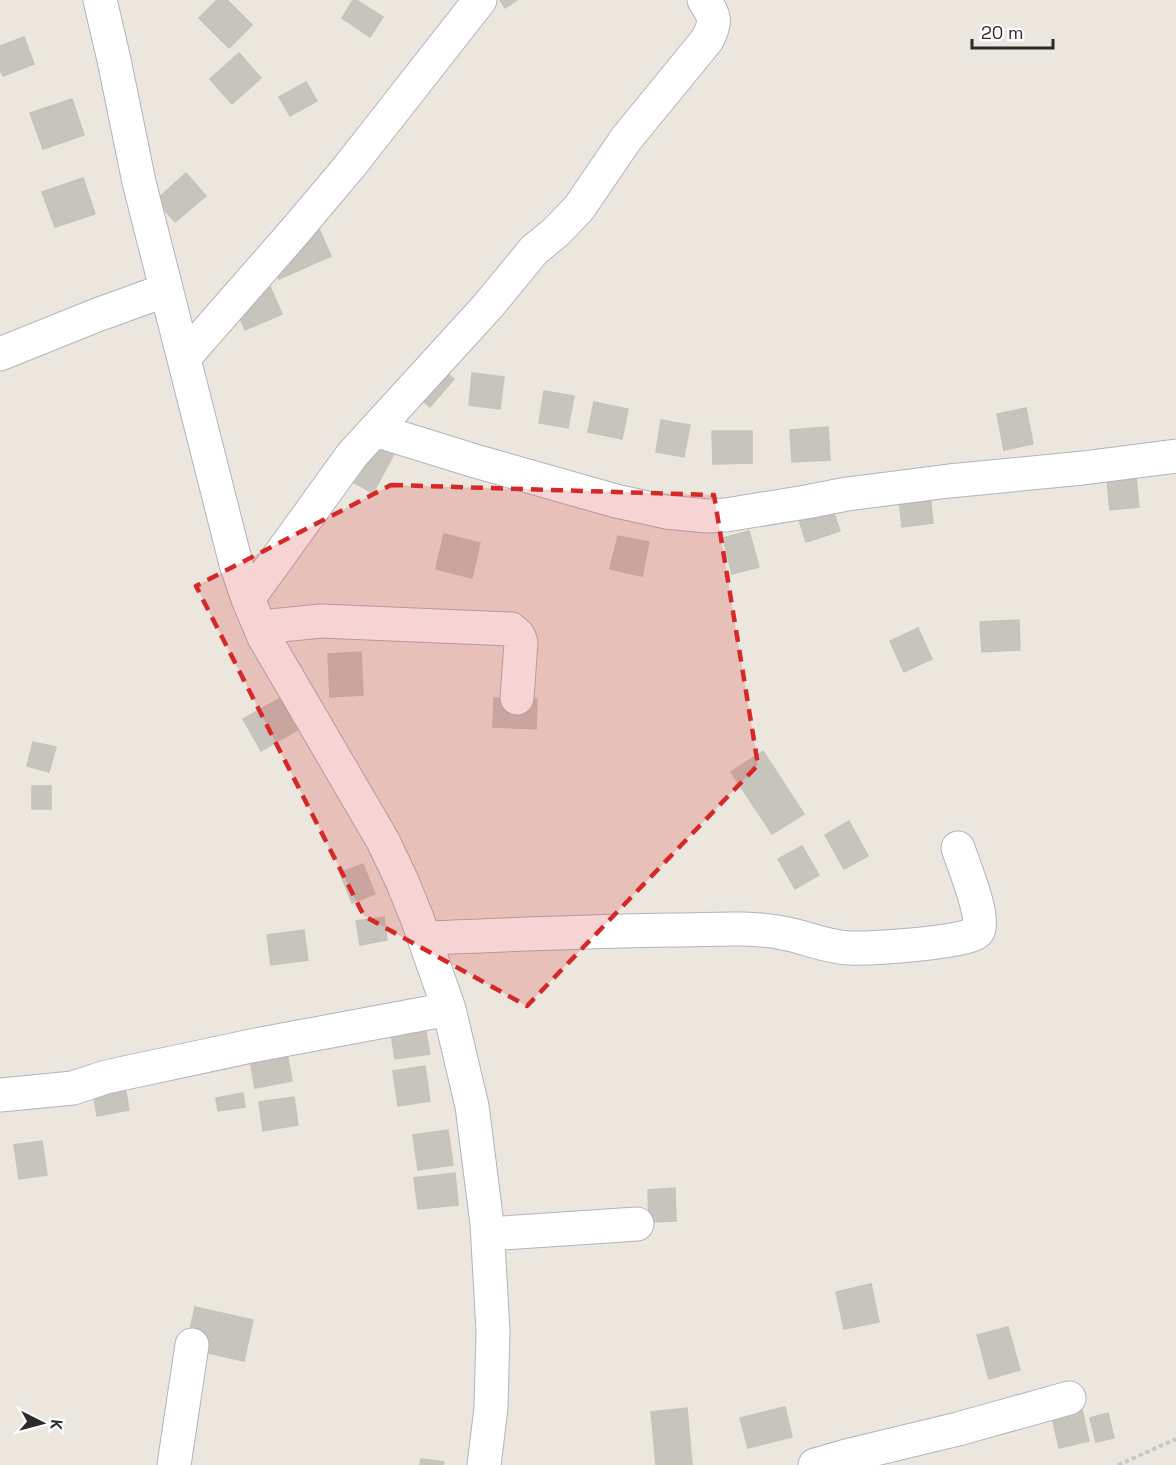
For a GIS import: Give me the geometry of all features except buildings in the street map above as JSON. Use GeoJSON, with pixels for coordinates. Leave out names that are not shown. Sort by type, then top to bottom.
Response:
{"type":"FeatureCollection","features":[{"type":"Feature","properties":{"kind":"street"},"geometry":{"type":"LineString","coordinates":[[100,0],[139,182],[236,564],[254,613],[280,665],[382,841],[402,881],[449,1009],[472,1106],[488,1234],[493,1331],[491,1408],[484,1465]]}},
{"type":"Feature","properties":{"kind":"street"},"geometry":{"type":"LineString","coordinates":[[183,358],[296,230],[480,0]]}},
{"type":"Feature","properties":{"kind":"street"},"geometry":{"type":"LineString","coordinates":[[254,613],[352,455],[488,306],[534,250],[556,232],[579,208],[626,139],[707,39],[714,27],[714,17],[704,0]]}},
{"type":"Feature","properties":{"kind":"street"},"geometry":{"type":"LineString","coordinates":[[0,354],[166,290]]}},
{"type":"Feature","properties":{"kind":"street"},"geometry":{"type":"LineString","coordinates":[[375,430],[616,501],[666,512],[707,516],[726,515],[847,494],[1176,456]]}},
{"type":"Feature","properties":{"kind":"street"},"geometry":{"type":"LineString","coordinates":[[254,613],[321,621],[511,629],[519,635],[521,642],[517,698]]}},
{"type":"Feature","properties":{"kind":"street"},"geometry":{"type":"LineString","coordinates":[[424,938],[589,931],[736,930],[784,933],[812,942],[849,948],[884,948],[955,940],[974,935],[979,930],[981,920],[958,849]]}},
{"type":"Feature","properties":{"kind":"street"},"geometry":{"type":"LineString","coordinates":[[0,1095],[73,1088],[106,1077],[256,1045],[449,1009]]}},
{"type":"Feature","properties":{"kind":"street"},"geometry":{"type":"LineString","coordinates":[[488,1234],[637,1224]]}},
{"type":"Feature","properties":{"kind":"street"},"geometry":{"type":"LineString","coordinates":[[174,1465],[192,1345]]}},
{"type":"Feature","properties":{"kind":"street"},"geometry":{"type":"LineString","coordinates":[[815,1465],[1069,1398]]}},
{"type":"Feature","properties":{"kind":"path"},"geometry":{"type":"LineString","coordinates":[[1118,1465],[1176,1439]]}},
{"type":"Feature","properties":{"kind":"highlighted area"},"geometry":{"type":"Polygon","coordinates":[[[391,485],[714,495],[758,765],[527,1006],[364,916],[196,586],[391,485]]]}}]}
